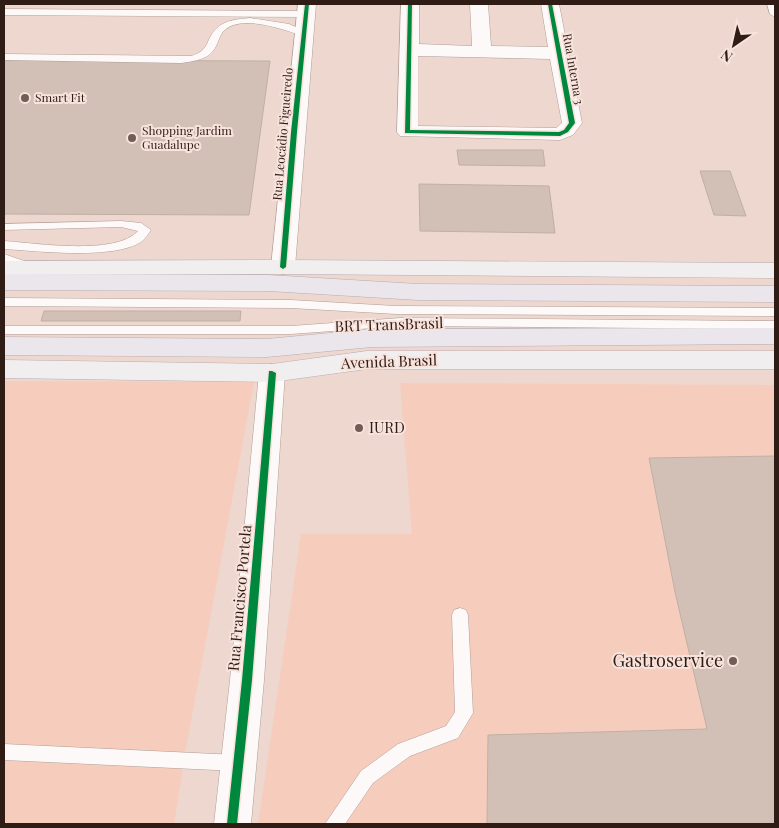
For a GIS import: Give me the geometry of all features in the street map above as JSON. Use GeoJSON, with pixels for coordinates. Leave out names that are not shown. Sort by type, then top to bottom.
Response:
{"type":"FeatureCollection","features":[{"type":"Feature","properties":{"kind":"highway"},"geometry":{"type":"LineString","coordinates":[[4,282],[268,283],[418,292],[775,294]]}},
{"type":"Feature","properties":{"kind":"highway","name":"Avenida Brasil"},"geometry":{"type":"LineString","coordinates":[[4,346],[267,348],[372,338],[775,336]]}},
{"type":"Feature","properties":{"kind":"main road"},"geometry":{"type":"LineString","coordinates":[[4,268],[283,266],[775,271]]}},
{"type":"Feature","properties":{"kind":"main road","name":"Avenida Brasil"},"geometry":{"type":"LineString","coordinates":[[4,368],[272,373],[367,360],[775,360]]}},
{"type":"Feature","properties":{"kind":"street"},"geometry":{"type":"LineString","coordinates":[[410,4],[409,50],[559,53]]}},
{"type":"Feature","properties":{"kind":"street"},"geometry":{"type":"LineString","coordinates":[[479,4],[482,51]]}},
{"type":"Feature","properties":{"kind":"street","name":"Rua Interna 3"},"geometry":{"type":"LineString","coordinates":[[409,50],[407,132],[560,134],[572,123],[550,4]]}},
{"type":"Feature","properties":{"kind":"street","name":"Rua Leocádio Figueiredo"},"geometry":{"type":"LineString","coordinates":[[283,266],[306,17]]}},
{"type":"Feature","properties":{"kind":"street","name":"Rua Francisco Portela"},"geometry":{"type":"LineString","coordinates":[[232,824],[247,680],[272,373]]}},
{"type":"Feature","properties":{"kind":"lane"},"geometry":{"type":"LineString","coordinates":[[771,4],[775,14]]}},
{"type":"Feature","properties":{"kind":"lane"},"geometry":{"type":"LineString","coordinates":[[4,12],[306,17]]}},
{"type":"Feature","properties":{"kind":"lane"},"geometry":{"type":"LineString","coordinates":[[4,57],[181,60],[204,55],[211,49],[219,30],[231,24],[276,23],[306,17]]}},
{"type":"Feature","properties":{"kind":"lane"},"geometry":{"type":"LineString","coordinates":[[4,227],[121,224],[137,225],[145,230],[136,240],[112,247],[89,249],[4,245]]}},
{"type":"Feature","properties":{"kind":"lane"},"geometry":{"type":"LineString","coordinates":[[4,258],[32,269]]}},
{"type":"Feature","properties":{"kind":"lane","name":"BRT TransBrasil"},"geometry":{"type":"LineString","coordinates":[[4,302],[291,304],[396,310],[775,312]]}},
{"type":"Feature","properties":{"kind":"lane","name":"BRT TransBrasil"},"geometry":{"type":"LineString","coordinates":[[4,330],[291,330],[401,322],[775,325]]}},
{"type":"Feature","properties":{"kind":"lane"},"geometry":{"type":"LineString","coordinates":[[334,824],[367,777],[404,750],[452,732],[464,712],[460,615]]}},
{"type":"Feature","properties":{"kind":"lane"},"geometry":{"type":"LineString","coordinates":[[4,752],[238,763]]}},
{"type":"Feature","properties":{"kind":"shaded area"},"geometry":{"type":"Polygon","coordinates":[[[4,381],[254,382],[187,743],[174,824],[4,824],[4,381]]]}},
{"type":"Feature","properties":{"kind":"shaded area"},"geometry":{"type":"Polygon","coordinates":[[[400,383],[775,385],[775,824],[258,824],[301,534],[412,534],[400,383]]]}},
{"type":"Feature","properties":{"kind":"building","name":"Shopping Jardim Guadalupe"},"geometry":{"type":"Polygon","coordinates":[[[4,60],[270,61],[249,215],[4,214],[4,60]]]}},
{"type":"Feature","properties":{"kind":"building"},"geometry":{"type":"Polygon","coordinates":[[[457,150],[543,150],[545,166],[459,165],[457,150]]]}},
{"type":"Feature","properties":{"kind":"building"},"geometry":{"type":"Polygon","coordinates":[[[700,171],[730,171],[746,216],[714,215],[700,171]]]}},
{"type":"Feature","properties":{"kind":"building"},"geometry":{"type":"Polygon","coordinates":[[[419,184],[549,186],[555,233],[420,231],[419,184]]]}},
{"type":"Feature","properties":{"kind":"building"},"geometry":{"type":"Polygon","coordinates":[[[44,311],[241,311],[240,321],[41,321],[44,311]]]}},
{"type":"Feature","properties":{"kind":"building","name":"Gastroservice"},"geometry":{"type":"Polygon","coordinates":[[[775,456],[775,824],[487,824],[488,735],[707,729],[675,592],[649,458],[775,456]]]}},
{"type":"Feature","properties":{"kind":"cycle path"},"geometry":{"type":"LineString","coordinates":[[283,267],[307,4]]}},
{"type":"Feature","properties":{"kind":"cycle path"},"geometry":{"type":"LineString","coordinates":[[410,4],[407,132],[560,134],[566,131],[572,123],[550,4]]}},
{"type":"Feature","properties":{"kind":"cycle path"},"geometry":{"type":"LineString","coordinates":[[232,824],[247,680],[272,373]]}},
{"type":"Feature","properties":{"kind":"place","name":"Smart Fit"},"geometry":{"type":"Point","coordinates":[25,98]}},
{"type":"Feature","properties":{"kind":"place","name":"Shopping Jardim Guadalupe"},"geometry":{"type":"Point","coordinates":[132,138]}},
{"type":"Feature","properties":{"kind":"place","name":"IURD"},"geometry":{"type":"Point","coordinates":[359,428]}},
{"type":"Feature","properties":{"kind":"place","name":"Gastroservice"},"geometry":{"type":"Point","coordinates":[733,661]}}]}
